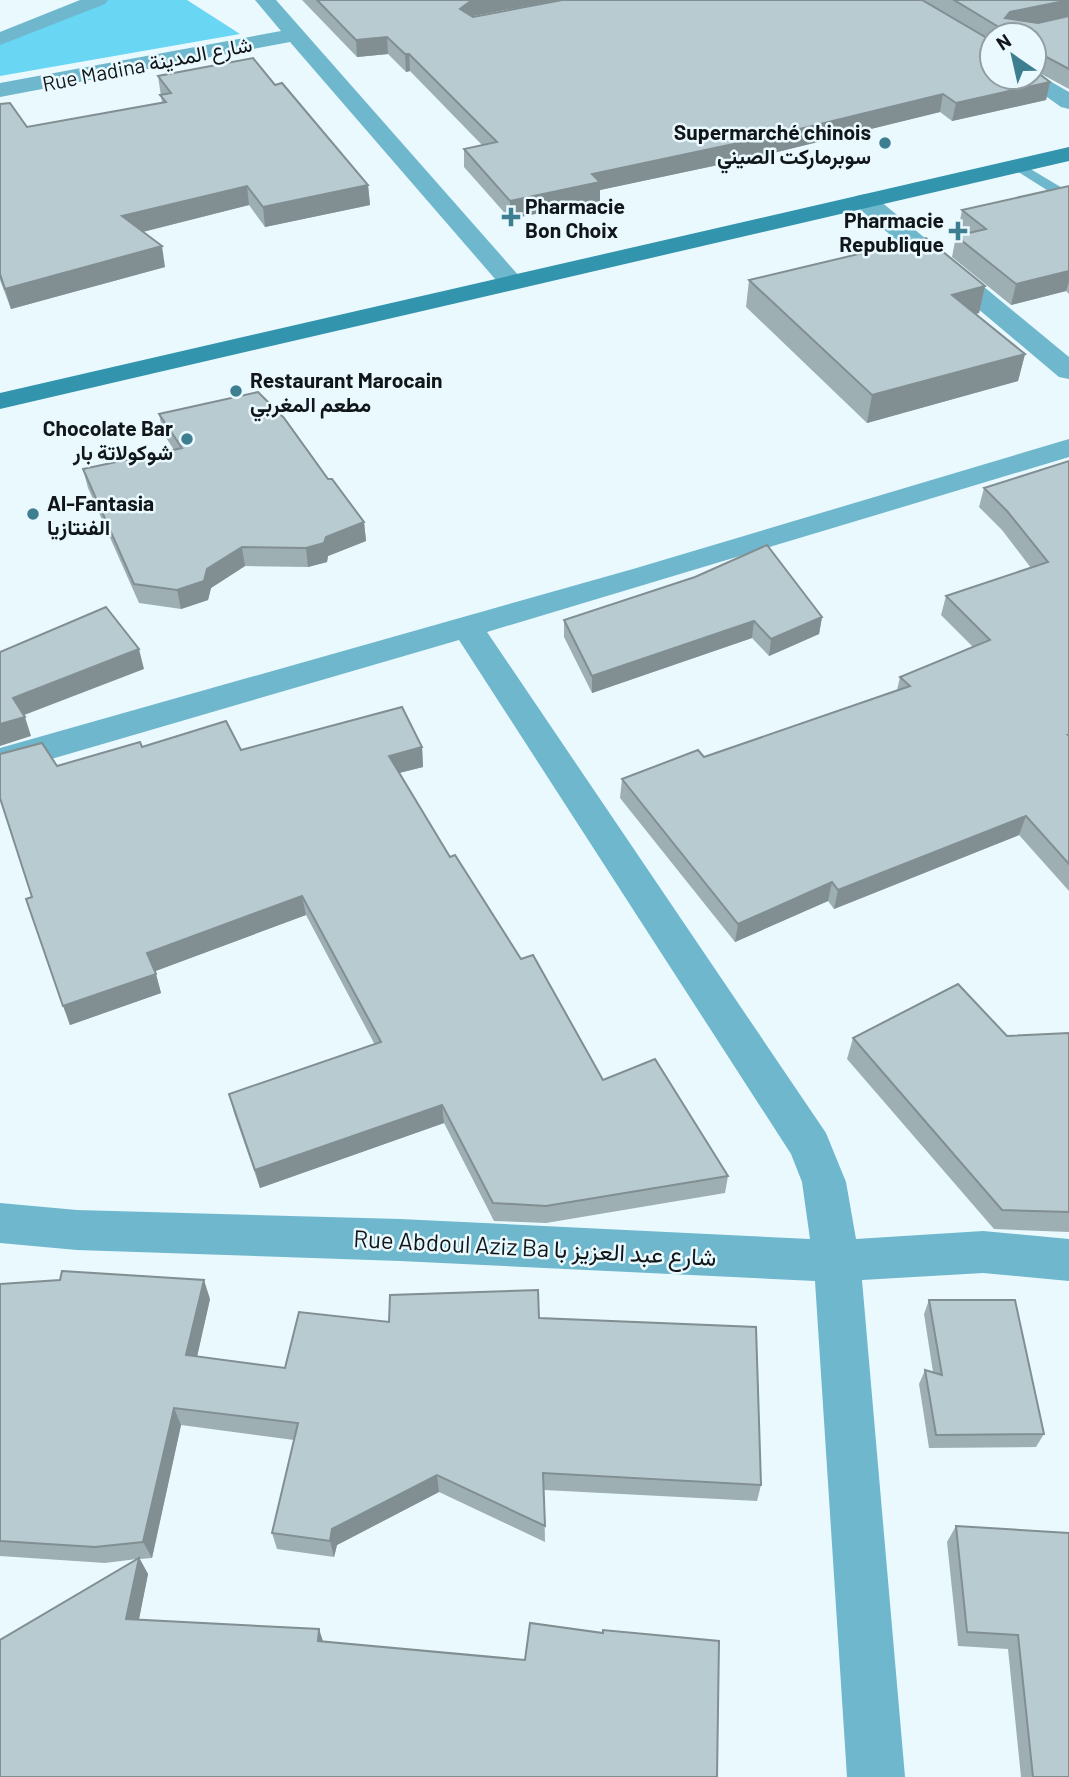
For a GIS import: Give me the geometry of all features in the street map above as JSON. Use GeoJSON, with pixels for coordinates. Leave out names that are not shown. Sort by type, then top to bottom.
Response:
{"type":"FeatureCollection","features":[{"type":"Feature","properties":{"kind":"main road"},"geometry":{"type":"LineString","coordinates":[[0,401],[1069,154]]}},
{"type":"Feature","properties":{"kind":"street"},"geometry":{"type":"LineString","coordinates":[[0,39],[98,0]]}},
{"type":"Feature","properties":{"kind":"street"},"geometry":{"type":"LineString","coordinates":[[265,0],[511,282]]}},
{"type":"Feature","properties":{"kind":"street","name":"Rue Madina شارع المدينة"},"geometry":{"type":"LineString","coordinates":[[0,90],[294,35]]}},
{"type":"Feature","properties":{"kind":"street"},"geometry":{"type":"LineString","coordinates":[[1048,89],[1069,102]]}},
{"type":"Feature","properties":{"kind":"street"},"geometry":{"type":"LineString","coordinates":[[864,201],[1069,371]]}},
{"type":"Feature","properties":{"kind":"street"},"geometry":{"type":"LineString","coordinates":[[0,761],[467,627],[1069,448]]}},
{"type":"Feature","properties":{"kind":"street"},"geometry":{"type":"LineString","coordinates":[[467,627],[810,1146],[824,1182],[837,1261],[876,1777]]}},
{"type":"Feature","properties":{"kind":"street","name":"Rue Abdoul Aziz Ba شارع عبد العزيز با"},"geometry":{"type":"LineString","coordinates":[[0,1223],[76,1230],[400,1240],[837,1261],[983,1252],[1069,1260]]}},
{"type":"Feature","properties":{"kind":"lane"},"geometry":{"type":"LineString","coordinates":[[1017,165],[1069,199]]}},
{"type":"Feature","properties":{"kind":"shaded area"},"geometry":{"type":"Polygon","coordinates":[[[94,0],[187,0],[240,34],[0,76],[0,35],[94,0]]]}},
{"type":"Feature","properties":{"kind":"building"},"geometry":{"type":"Polygon","coordinates":[[[317,0],[472,0],[460,9],[473,17],[562,0],[922,0],[978,33],[978,91],[1010,91],[956,103],[943,94],[767,137],[592,174],[600,182],[510,201],[464,149],[497,142],[409,54],[405,54],[387,37],[356,40],[317,0]]]}},
{"type":"Feature","properties":{"kind":"building"},"geometry":{"type":"Polygon","coordinates":[[[954,0],[1069,0],[1010,12],[1005,18],[1025,21],[989,21],[954,0]]]}},
{"type":"Feature","properties":{"kind":"building"},"geometry":{"type":"Polygon","coordinates":[[[1069,16],[1069,69],[1048,58],[1047,21],[1069,16]]]}},
{"type":"Feature","properties":{"kind":"building"},"geometry":{"type":"Polygon","coordinates":[[[253,58],[275,85],[282,83],[368,185],[263,207],[247,186],[122,216],[162,246],[5,289],[0,274],[0,104],[10,103],[27,127],[166,102],[160,95],[171,93],[158,76],[253,58]]]}},
{"type":"Feature","properties":{"kind":"building"},"geometry":{"type":"Polygon","coordinates":[[[1069,186],[1069,271],[1016,284],[956,236],[986,229],[962,210],[1069,186]]]}},
{"type":"Feature","properties":{"kind":"building"},"geometry":{"type":"Polygon","coordinates":[[[926,238],[985,286],[952,295],[1025,354],[872,395],[749,280],[926,238]]]}},
{"type":"Feature","properties":{"kind":"building"},"geometry":{"type":"Polygon","coordinates":[[[258,392],[284,418],[328,479],[332,479],[364,522],[326,537],[324,543],[306,548],[242,547],[207,569],[204,581],[177,590],[134,584],[83,469],[182,448],[159,414],[258,392]]]}},
{"type":"Feature","properties":{"kind":"building"},"geometry":{"type":"Polygon","coordinates":[[[1069,461],[1069,864],[1026,816],[838,890],[832,882],[738,924],[622,779],[698,750],[704,757],[910,686],[900,677],[990,640],[946,596],[1048,562],[1007,511],[984,488],[1069,461]]]}},
{"type":"Feature","properties":{"kind":"building"},"geometry":{"type":"Polygon","coordinates":[[[767,545],[822,617],[771,639],[754,621],[592,676],[564,620],[695,577],[767,545]]]}},
{"type":"Feature","properties":{"kind":"building"},"geometry":{"type":"Polygon","coordinates":[[[106,607],[139,649],[13,698],[25,717],[0,724],[0,652],[106,607]]]}},
{"type":"Feature","properties":{"kind":"building"},"geometry":{"type":"Polygon","coordinates":[[[402,707],[422,747],[389,756],[450,857],[455,855],[521,959],[533,955],[603,1080],[655,1059],[728,1176],[546,1206],[493,1203],[442,1105],[255,1170],[229,1094],[381,1042],[302,896],[147,953],[156,974],[63,1006],[26,899],[32,897],[0,798],[0,754],[42,743],[57,766],[140,742],[142,747],[226,721],[241,750],[402,707]]]}},
{"type":"Feature","properties":{"kind":"building"},"geometry":{"type":"Polygon","coordinates":[[[958,984],[1007,1036],[1069,1033],[1069,1212],[1002,1210],[853,1038],[958,984]]]}},
{"type":"Feature","properties":{"kind":"building"},"geometry":{"type":"Polygon","coordinates":[[[62,1271],[204,1280],[186,1355],[285,1368],[299,1312],[389,1322],[390,1295],[538,1290],[539,1318],[756,1327],[761,1485],[543,1473],[545,1526],[437,1475],[332,1529],[330,1541],[272,1533],[298,1423],[174,1408],[143,1542],[95,1547],[0,1541],[0,1284],[60,1280],[62,1271]]]}},
{"type":"Feature","properties":{"kind":"building"},"geometry":{"type":"Polygon","coordinates":[[[929,1300],[1015,1300],[1044,1434],[936,1435],[925,1370],[942,1375],[929,1300]]]}},
{"type":"Feature","properties":{"kind":"building"},"geometry":{"type":"Polygon","coordinates":[[[956,1526],[1069,1533],[1069,1777],[1033,1777],[1018,1635],[967,1632],[956,1526]]]}},
{"type":"Feature","properties":{"kind":"building"},"geometry":{"type":"Polygon","coordinates":[[[139,1558],[126,1619],[319,1629],[318,1641],[525,1660],[530,1623],[603,1633],[603,1630],[719,1641],[717,1777],[0,1777],[0,1640],[139,1558]]]}},
{"type":"Feature","properties":{"kind":"place","name":"Supermarché chinois سوبرماركت الصيني"},"geometry":{"type":"Point","coordinates":[885,143]}},
{"type":"Feature","properties":{"kind":"place","name":"Pharmacie Bon Choix"},"geometry":{"type":"Point","coordinates":[511,217]}},
{"type":"Feature","properties":{"kind":"place","name":"Pharmacie Republique"},"geometry":{"type":"Point","coordinates":[958,231]}},
{"type":"Feature","properties":{"kind":"place","name":"Restaurant Marocain مطعم المغربي"},"geometry":{"type":"Point","coordinates":[236,391]}},
{"type":"Feature","properties":{"kind":"place","name":"Chocolate Bar شوكولاتة بار"},"geometry":{"type":"Point","coordinates":[187,439]}},
{"type":"Feature","properties":{"kind":"place","name":"Al-Fantasia الفنتازيا"},"geometry":{"type":"Point","coordinates":[33,514]}}]}
